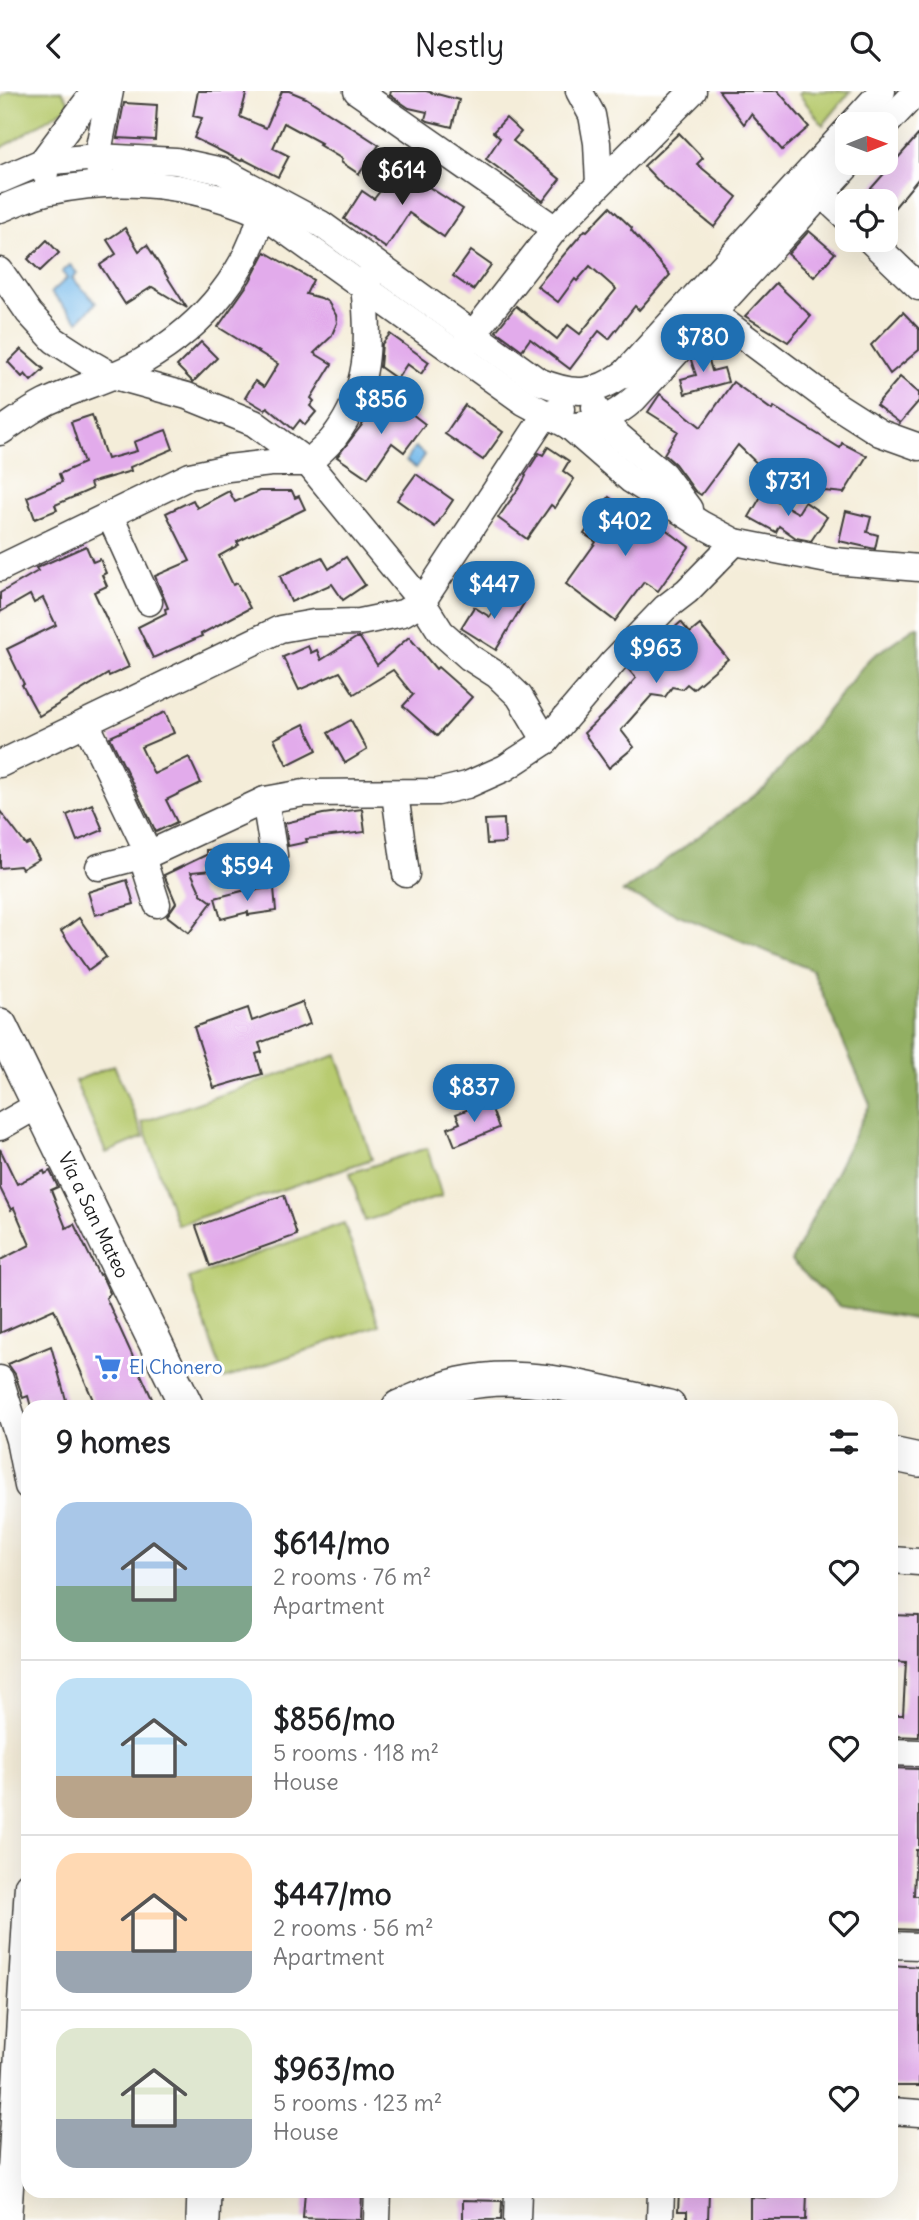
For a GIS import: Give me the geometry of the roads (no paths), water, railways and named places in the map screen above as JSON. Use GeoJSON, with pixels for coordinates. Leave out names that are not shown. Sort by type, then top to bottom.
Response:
{"type":"FeatureCollection","features":[{"type":"Feature","properties":{"kind":"main road","name":"Vía a San Mateo"},"geometry":{"type":"LineString","coordinates":[[0,1025],[184,1400]]}},
{"type":"Feature","properties":{"kind":"main road"},"geometry":{"type":"LineString","coordinates":[[417,1400],[457,1384],[512,1378],[569,1386],[635,1400]]}},
{"type":"Feature","properties":{"kind":"main road"},"geometry":{"type":"LineString","coordinates":[[898,1456],[919,1460]]}},
{"type":"Feature","properties":{"kind":"main road"},"geometry":{"type":"LineString","coordinates":[[203,2220],[204,2198]]}},
{"type":"Feature","properties":{"kind":"street"},"geometry":{"type":"LineString","coordinates":[[42,162],[95,91]]}},
{"type":"Feature","properties":{"kind":"street"},"geometry":{"type":"LineString","coordinates":[[103,184],[97,157],[110,91]]}},
{"type":"Feature","properties":{"kind":"street"},"geometry":{"type":"LineString","coordinates":[[357,91],[555,229]]}},
{"type":"Feature","properties":{"kind":"street"},"geometry":{"type":"LineString","coordinates":[[579,91],[592,115],[597,143],[599,184]]}},
{"type":"Feature","properties":{"kind":"street"},"geometry":{"type":"LineString","coordinates":[[466,345],[555,229],[693,91]]}},
{"type":"Feature","properties":{"kind":"street"},"geometry":{"type":"LineString","coordinates":[[863,112],[882,91]]}},
{"type":"Feature","properties":{"kind":"street"},"geometry":{"type":"LineString","coordinates":[[898,112],[914,95]]}},
{"type":"Feature","properties":{"kind":"street"},"geometry":{"type":"LineString","coordinates":[[466,345],[561,390],[588,390],[607,386],[702,305],[812,186],[835,149]]}},
{"type":"Feature","properties":{"kind":"street"},"geometry":{"type":"LineString","coordinates":[[0,180],[42,162],[97,157],[176,161],[222,171],[264,204],[321,224],[370,276],[466,345],[524,402],[569,426],[631,480],[701,524],[736,543],[833,561],[919,568]]}},
{"type":"Feature","properties":{"kind":"street"},"geometry":{"type":"LineString","coordinates":[[42,162],[49,191]]}},
{"type":"Feature","properties":{"kind":"street"},"geometry":{"type":"LineString","coordinates":[[812,186],[835,172]]}},
{"type":"Feature","properties":{"kind":"street"},"geometry":{"type":"LineString","coordinates":[[0,209],[49,191],[134,182],[183,188],[246,207],[264,204]]}},
{"type":"Feature","properties":{"kind":"street"},"geometry":{"type":"LineString","coordinates":[[812,186],[835,207]]}},
{"type":"Feature","properties":{"kind":"street"},"geometry":{"type":"LineString","coordinates":[[0,432],[44,404],[143,361],[185,331],[227,289],[244,262],[264,204]]}},
{"type":"Feature","properties":{"kind":"street"},"geometry":{"type":"LineString","coordinates":[[883,252],[919,287]]}},
{"type":"Feature","properties":{"kind":"street"},"geometry":{"type":"LineString","coordinates":[[0,271],[29,313],[54,340],[111,375],[187,396],[254,423],[308,463],[422,602],[441,632],[469,657],[497,675],[519,696],[546,741]]}},
{"type":"Feature","properties":{"kind":"street"},"geometry":{"type":"LineString","coordinates":[[0,568],[190,476],[271,463],[308,463],[334,437],[354,406],[366,367],[370,276]]}},
{"type":"Feature","properties":{"kind":"street"},"geometry":{"type":"LineString","coordinates":[[569,426],[588,426],[618,412],[634,399],[702,305]]}},
{"type":"Feature","properties":{"kind":"street"},"geometry":{"type":"LineString","coordinates":[[702,305],[836,405],[880,433],[919,447]]}},
{"type":"Feature","properties":{"kind":"street"},"geometry":{"type":"LineString","coordinates":[[0,764],[280,629],[314,622],[360,622],[402,613],[422,602],[546,414],[569,407],[588,390]]}},
{"type":"Feature","properties":{"kind":"street"},"geometry":{"type":"LineString","coordinates":[[588,390],[600,420],[663,474],[701,524]]}},
{"type":"Feature","properties":{"kind":"street"},"geometry":{"type":"LineString","coordinates":[[110,516],[149,602]]}},
{"type":"Feature","properties":{"kind":"street"},"geometry":{"type":"LineString","coordinates":[[99,867],[146,856],[265,800],[304,793],[438,792],[467,785],[505,768],[546,741],[613,662],[665,608],[687,591],[736,543]]}},
{"type":"Feature","properties":{"kind":"street"},"geometry":{"type":"LineString","coordinates":[[86,723],[146,856],[157,904]]}},
{"type":"Feature","properties":{"kind":"street"},"geometry":{"type":"LineString","coordinates":[[395,793],[406,874]]}},
{"type":"Feature","properties":{"kind":"street"},"geometry":{"type":"LineString","coordinates":[[265,800],[274,855]]}},
{"type":"Feature","properties":{"kind":"street"},"geometry":{"type":"LineString","coordinates":[[0,1127],[40,1104]]}},
{"type":"Feature","properties":{"kind":"street"},"geometry":{"type":"LineString","coordinates":[[0,1379],[21,1450]]}},
{"type":"Feature","properties":{"kind":"street"},"geometry":{"type":"LineString","coordinates":[[898,1560],[919,1562]]}},
{"type":"Feature","properties":{"kind":"street"},"geometry":{"type":"LineString","coordinates":[[898,1752],[919,1753]]}},
{"type":"Feature","properties":{"kind":"street"},"geometry":{"type":"LineString","coordinates":[[898,1945],[919,1946]]}},
{"type":"Feature","properties":{"kind":"street"},"geometry":{"type":"LineString","coordinates":[[8,2220],[21,1995]]}},
{"type":"Feature","properties":{"kind":"street"},"geometry":{"type":"LineString","coordinates":[[898,2112],[919,2113]]}},
{"type":"Feature","properties":{"kind":"street"},"geometry":{"type":"LineString","coordinates":[[377,2220],[379,2198]]}},
{"type":"Feature","properties":{"kind":"street"},"geometry":{"type":"LineString","coordinates":[[517,2220],[519,2198]]}},
{"type":"Feature","properties":{"kind":"street"},"geometry":{"type":"LineString","coordinates":[[660,2220],[661,2198]]}},
{"type":"Feature","properties":{"kind":"water"},"geometry":{"type":"Polygon","coordinates":[[[70,265],[77,273],[72,278],[96,303],[78,321],[51,293],[67,278],[62,272],[70,265]]]}},
{"type":"Feature","properties":{"kind":"water"},"geometry":{"type":"Polygon","coordinates":[[[415,447],[425,455],[416,468],[406,461],[415,447]]]}},
{"type":"Feature","properties":{"kind":"place","name":"El Chonero"},"geometry":{"type":"Point","coordinates":[108,1367]}}]}
